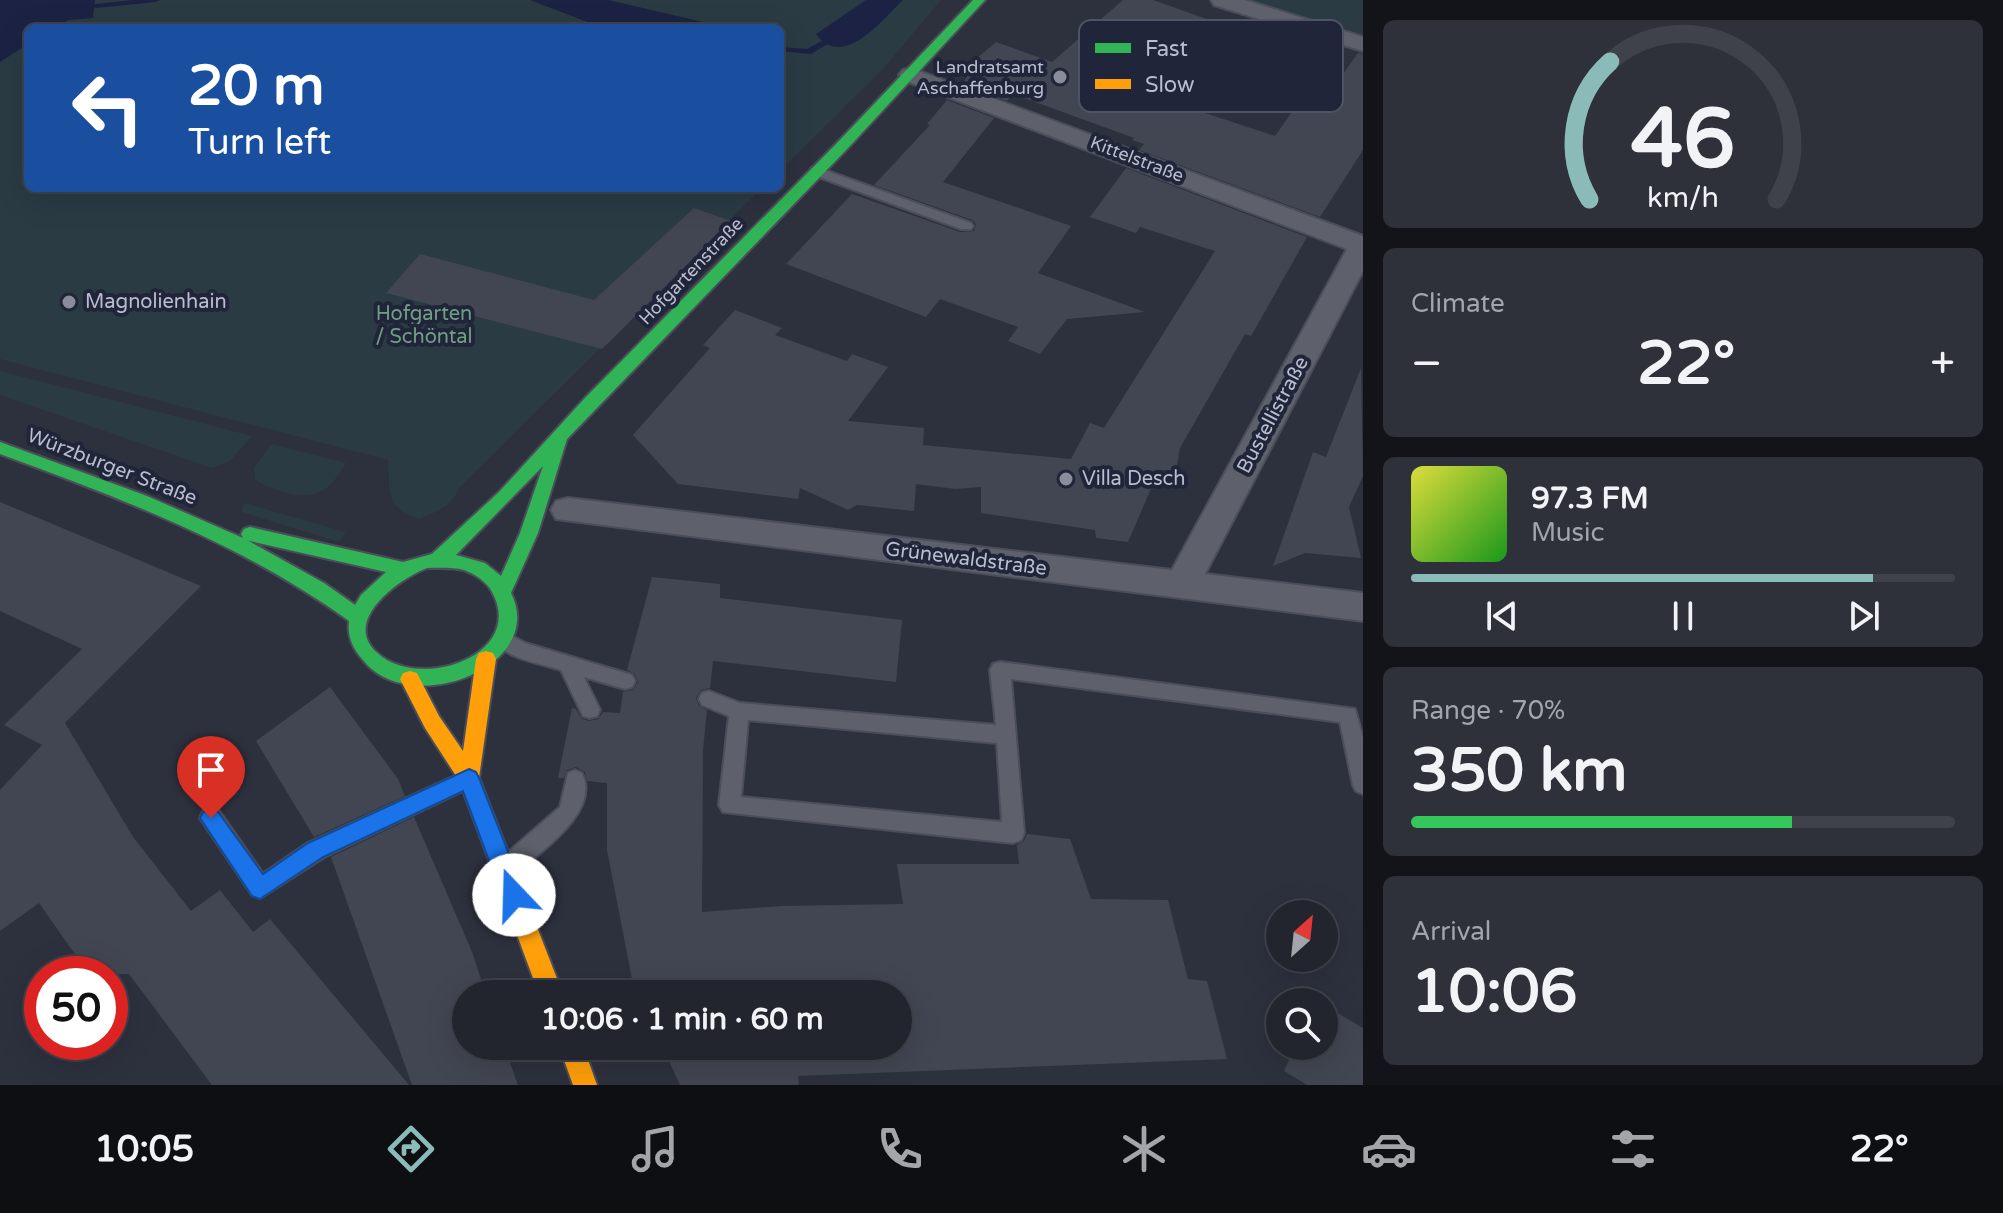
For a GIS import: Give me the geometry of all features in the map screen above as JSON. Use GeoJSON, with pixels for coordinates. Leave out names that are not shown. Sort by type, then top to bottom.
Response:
{"type":"FeatureCollection","features":[{"type":"Feature","properties":{"kind":"main road","name":"Hofgartenstraße"},"geometry":{"type":"LineString","coordinates":[[438,560],[463,540],[565,428],[980,1]]}},
{"type":"Feature","properties":{"kind":"main road","name":"Hofgartenstraße"},"geometry":{"type":"LineString","coordinates":[[504,589],[529,533],[565,428]]}},
{"type":"Feature","properties":{"kind":"main road","name":"Würzburger Straße"},"geometry":{"type":"LineString","coordinates":[[0,448],[208,527],[279,563],[341,602],[359,618]]}},
{"type":"Feature","properties":{"kind":"main road","name":"Würzburger Straße"},"geometry":{"type":"LineString","coordinates":[[208,527],[288,541],[402,569]]}},
{"type":"Feature","properties":{"kind":"main road"},"geometry":{"type":"LineString","coordinates":[[438,560],[458,561],[477,567],[493,576],[504,589],[510,605],[509,622],[503,639],[486,659],[450,677],[410,679],[390,673],[375,663],[364,649],[358,634],[359,618],[367,598],[382,581],[402,569],[438,560]]}},
{"type":"Feature","properties":{"kind":"main road"},"geometry":{"type":"LineString","coordinates":[[469,778],[486,659]]}},
{"type":"Feature","properties":{"kind":"main road"},"geometry":{"type":"LineString","coordinates":[[410,679],[432,722],[469,778],[546,980]]}},
{"type":"Feature","properties":{"kind":"main road"},"geometry":{"type":"LineString","coordinates":[[576,1060],[585,1085]]}},
{"type":"Feature","properties":{"kind":"street"},"geometry":{"type":"LineString","coordinates":[[1222,0],[1286,20]]}},
{"type":"Feature","properties":{"kind":"street"},"geometry":{"type":"LineString","coordinates":[[1343,38],[1363,44]]}},
{"type":"Feature","properties":{"kind":"street","name":"Kittelstraße"},"geometry":{"type":"LineString","coordinates":[[911,75],[1363,245]]}},
{"type":"Feature","properties":{"kind":"street","name":"Bustellistraße"},"geometry":{"type":"LineString","coordinates":[[1182,585],[1363,245]]}},
{"type":"Feature","properties":{"kind":"street","name":"Grünewaldstraße"},"geometry":{"type":"LineString","coordinates":[[568,510],[1363,607]]}},
{"type":"Feature","properties":{"kind":"lane"},"geometry":{"type":"LineString","coordinates":[[816,171],[966,226]]}},
{"type":"Feature","properties":{"kind":"lane"},"geometry":{"type":"LineString","coordinates":[[503,639],[519,649],[625,681]]}},
{"type":"Feature","properties":{"kind":"lane"},"geometry":{"type":"LineString","coordinates":[[568,664],[590,710]]}},
{"type":"Feature","properties":{"kind":"lane"},"geometry":{"type":"LineString","coordinates":[[739,711],[730,805],[1013,833],[1000,670],[1348,715],[1363,785]]}},
{"type":"Feature","properties":{"kind":"lane"},"geometry":{"type":"LineString","coordinates":[[709,699],[739,711],[1007,735]]}},
{"type":"Feature","properties":{"kind":"lane"},"geometry":{"type":"LineString","coordinates":[[211,818],[260,888],[316,850],[469,778]]}},
{"type":"Feature","properties":{"kind":"lane"},"geometry":{"type":"LineString","coordinates":[[504,870],[570,812],[575,779]]}},
{"type":"Feature","properties":{"kind":"green space","name":"Hofgarten / Schöntal"},"geometry":{"type":"Polygon","coordinates":[[[0,0],[941,0],[883,69],[784,167],[784,24],[24,24],[24,192],[758,192],[459,488],[447,504],[419,519],[395,503],[390,489],[388,460],[0,359],[0,0]]]}},
{"type":"Feature","properties":{"kind":"green space"},"geometry":{"type":"Polygon","coordinates":[[[1242,0],[1363,0],[1363,37],[1343,31],[1343,20],[1307,20],[1242,0]]]}},
{"type":"Feature","properties":{"kind":"green space"},"geometry":{"type":"Polygon","coordinates":[[[0,371],[252,436],[230,461],[212,468],[0,395],[0,371]]]}},
{"type":"Feature","properties":{"kind":"green space"},"geometry":{"type":"Polygon","coordinates":[[[271,444],[346,463],[328,487],[313,494],[295,495],[255,479],[254,468],[271,444]]]}},
{"type":"Feature","properties":{"kind":"green space"},"geometry":{"type":"Polygon","coordinates":[[[244,503],[346,532],[339,542],[242,512],[244,503]]]}},
{"type":"Feature","properties":{"kind":"water"},"geometry":{"type":"Polygon","coordinates":[[[0,0],[95,0],[93,18],[69,20],[62,24],[24,24],[24,47],[0,62],[0,0]]]}},
{"type":"Feature","properties":{"kind":"water"},"geometry":{"type":"Polygon","coordinates":[[[530,0],[608,0],[712,24],[592,24],[530,0]]]}},
{"type":"Feature","properties":{"kind":"water"},"geometry":{"type":"Polygon","coordinates":[[[866,0],[903,0],[874,29],[850,45],[838,47],[827,44],[816,34],[866,0]]]}},
{"type":"Feature","properties":{"kind":"building"},"geometry":{"type":"Polygon","coordinates":[[[1123,0],[1153,0],[1209,20],[1100,20],[1123,0]]]}},
{"type":"Feature","properties":{"kind":"building"},"geometry":{"type":"Polygon","coordinates":[[[1079,38],[1079,112],[1202,112],[1275,136],[1292,112],[1343,112],[1343,74],[1358,53],[1363,54],[1363,150],[1320,217],[1139,150],[1144,144],[1132,140],[1134,138],[1013,94],[1007,101],[962,84],[967,77],[958,74],[996,42],[1052,62],[1079,38]]]}},
{"type":"Feature","properties":{"kind":"building"},"geometry":{"type":"Polygon","coordinates":[[[947,100],[994,118],[943,182],[1071,226],[1038,273],[1145,312],[1067,319],[1040,354],[1008,341],[1018,327],[940,299],[926,317],[786,264],[852,194],[960,232],[974,231],[976,224],[972,220],[874,185],[930,125],[927,124],[947,100]]]}},
{"type":"Feature","properties":{"kind":"building"},"geometry":{"type":"Polygon","coordinates":[[[1126,168],[1307,237],[1251,336],[1245,334],[1180,448],[1176,471],[1159,470],[1128,542],[1096,538],[1095,530],[981,513],[981,487],[955,489],[916,484],[914,511],[857,505],[848,510],[800,488],[798,499],[678,484],[633,435],[710,348],[703,345],[735,310],[782,328],[775,335],[847,361],[852,354],[888,367],[848,421],[924,428],[923,445],[1071,459],[1090,423],[1104,428],[1215,251],[1140,227],[1136,233],[1090,217],[1126,168]]]}},
{"type":"Feature","properties":{"kind":"building"},"geometry":{"type":"Polygon","coordinates":[[[694,208],[731,221],[602,349],[386,293],[420,254],[594,300],[694,208]]]}},
{"type":"Feature","properties":{"kind":"building"},"geometry":{"type":"Polygon","coordinates":[[[1361,368],[1363,476],[1349,507],[1361,558],[1305,553],[1273,566],[1313,452],[1326,457],[1361,368]]]}},
{"type":"Feature","properties":{"kind":"building"},"geometry":{"type":"Polygon","coordinates":[[[0,502],[201,586],[65,723],[133,837],[191,911],[220,890],[253,932],[270,919],[409,1085],[212,1085],[128,974],[128,956],[76,956],[39,903],[0,931],[0,790],[42,745],[4,725],[82,649],[0,611],[0,502]]]}},
{"type":"Feature","properties":{"kind":"building"},"geometry":{"type":"Polygon","coordinates":[[[652,577],[720,584],[720,598],[902,620],[896,682],[713,661],[710,688],[701,690],[696,698],[699,706],[707,710],[703,750],[702,912],[782,906],[903,904],[897,864],[1019,864],[1017,845],[1024,841],[1027,834],[1070,839],[1091,899],[1168,900],[1188,979],[1207,981],[1227,1059],[798,1076],[799,1085],[680,1085],[668,1060],[912,1060],[912,980],[632,980],[607,850],[607,783],[587,781],[585,772],[576,767],[567,770],[564,778],[558,778],[572,708],[582,719],[589,721],[598,719],[603,712],[620,713],[623,692],[633,690],[638,682],[635,674],[627,670],[652,577]]]}},
{"type":"Feature","properties":{"kind":"building"},"geometry":{"type":"Polygon","coordinates":[[[330,687],[398,779],[405,796],[314,837],[256,741],[330,687]]]}},
{"type":"Feature","properties":{"kind":"building"},"geometry":{"type":"Polygon","coordinates":[[[414,817],[481,980],[452,980],[452,1060],[509,1060],[518,1085],[412,1085],[331,857],[414,817]]]}},
{"type":"Feature","properties":{"kind":"building"},"geometry":{"type":"Polygon","coordinates":[[[1338,1013],[1363,1028],[1363,1085],[1307,1085],[1284,1071],[1289,1060],[1338,1060],[1338,1013]]]}},
{"type":"Feature","properties":{"kind":"waterway"},"geometry":{"type":"LineString","coordinates":[[96,6],[156,0]]}},
{"type":"Feature","properties":{"kind":"waterway"},"geometry":{"type":"LineString","coordinates":[[784,49],[808,52],[837,36]]}},
{"type":"Feature","properties":{"kind":"traffic: fast"},"geometry":{"type":"LineString","coordinates":[[438,560],[505,496],[611,381],[843,145],[979,0]]}},
{"type":"Feature","properties":{"kind":"traffic: fast"},"geometry":{"type":"LineString","coordinates":[[504,589],[529,533],[560,441]]}},
{"type":"Feature","properties":{"kind":"traffic: fast"},"geometry":{"type":"LineString","coordinates":[[0,448],[187,519],[275,563],[359,618]]}},
{"type":"Feature","properties":{"kind":"traffic: fast"},"geometry":{"type":"LineString","coordinates":[[250,534],[402,569]]}},
{"type":"Feature","properties":{"kind":"traffic: fast"},"geometry":{"type":"LineString","coordinates":[[426,561],[458,562],[478,568],[498,585],[509,607],[507,629],[495,648],[476,664],[451,675],[424,679],[398,675],[375,662],[362,646],[357,629],[360,614],[379,587],[410,567],[426,561]]}},
{"type":"Feature","properties":{"kind":"traffic: slow"},"geometry":{"type":"LineString","coordinates":[[469,778],[486,659]]}},
{"type":"Feature","properties":{"kind":"traffic: slow"},"geometry":{"type":"LineString","coordinates":[[410,679],[432,722],[469,778],[546,980]]}},
{"type":"Feature","properties":{"kind":"traffic: slow"},"geometry":{"type":"LineString","coordinates":[[576,1060],[585,1085]]}},
{"type":"Feature","properties":{"kind":"place","name":"Landratsamt Aschaffenburg"},"geometry":{"type":"Point","coordinates":[1060,77]}},
{"type":"Feature","properties":{"kind":"place","name":"Magnolienhain"},"geometry":{"type":"Point","coordinates":[69,302]}},
{"type":"Feature","properties":{"kind":"place","name":"Villa Desch"},"geometry":{"type":"Point","coordinates":[1066,479]}},
{"type":"Feature","properties":{"kind":"route"},"geometry":{"type":"LineString","coordinates":[[211,818],[260,888],[316,850],[469,778],[514,895]]}}]}
